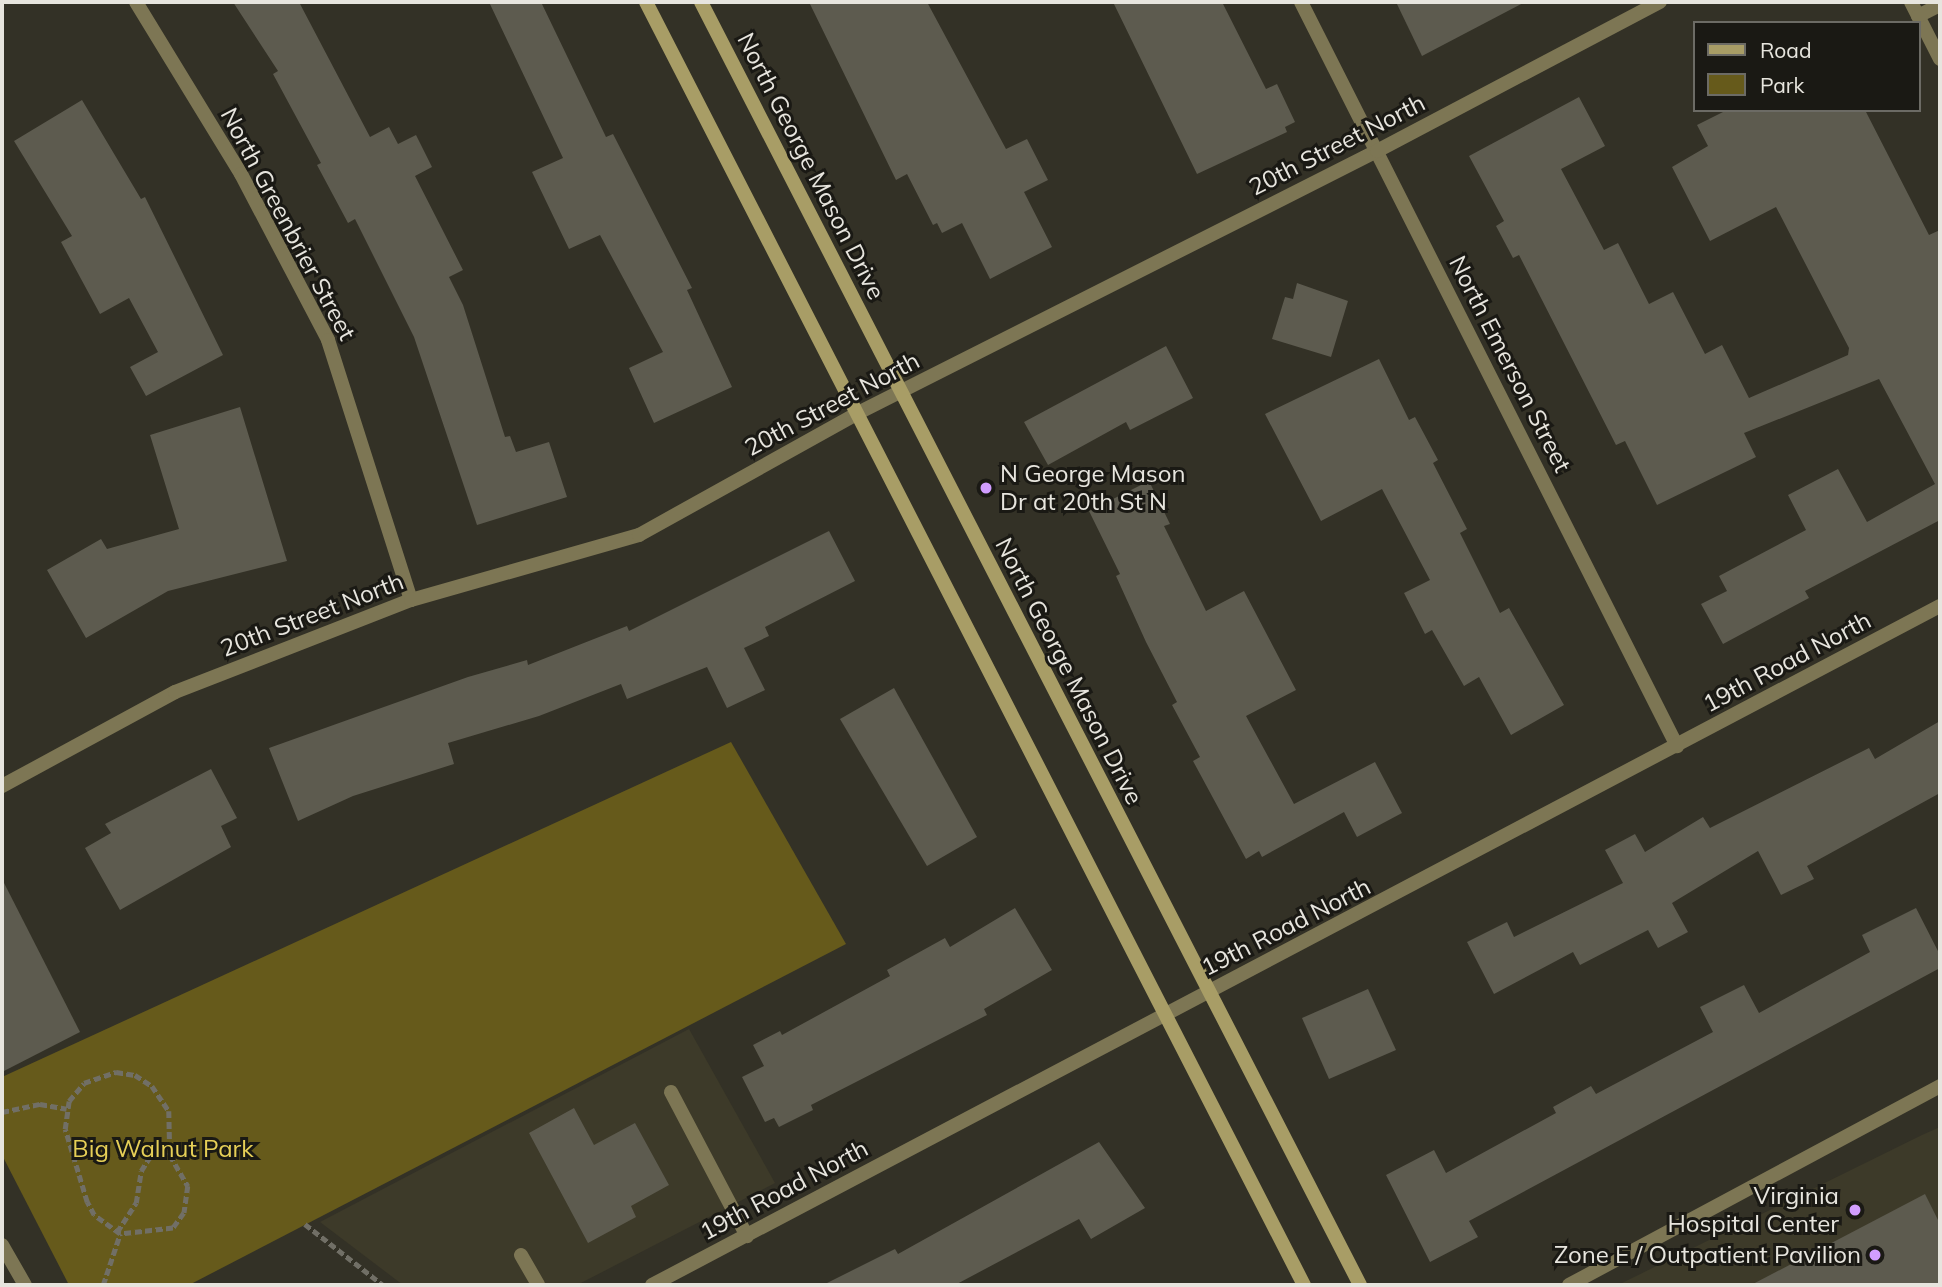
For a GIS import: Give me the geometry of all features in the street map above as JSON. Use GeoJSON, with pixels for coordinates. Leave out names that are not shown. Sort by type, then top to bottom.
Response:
{"type":"FeatureCollection","features":[{"type":"Feature","properties":{"kind":"main road"},"geometry":{"type":"LineString","coordinates":[[646,2],[1304,1285]]}},
{"type":"Feature","properties":{"kind":"main road","name":"North George Mason Drive"},"geometry":{"type":"LineString","coordinates":[[701,2],[1360,1285]]}},
{"type":"Feature","properties":{"kind":"street","name":"North Greenbrier Street"},"geometry":{"type":"LineString","coordinates":[[136,2],[241,174],[328,340],[411,600]]}},
{"type":"Feature","properties":{"kind":"street","name":"North Emerson Street"},"geometry":{"type":"LineString","coordinates":[[1301,2],[1677,746]]}},
{"type":"Feature","properties":{"kind":"street","name":"20th Street North"},"geometry":{"type":"LineString","coordinates":[[2,786],[175,692],[411,600],[639,535],[856,414],[1377,151],[1660,2]]}},
{"type":"Feature","properties":{"kind":"street"},"geometry":{"type":"LineString","coordinates":[[1911,2],[1921,21]]}},
{"type":"Feature","properties":{"kind":"street"},"geometry":{"type":"LineString","coordinates":[[1918,16],[1940,5]]}},
{"type":"Feature","properties":{"kind":"street"},"geometry":{"type":"LineString","coordinates":[[1921,22],[1940,59]]}},
{"type":"Feature","properties":{"kind":"street","name":"19th Road North"},"geometry":{"type":"LineString","coordinates":[[652,1285],[1940,606]]}},
{"type":"Feature","properties":{"kind":"street"},"geometry":{"type":"LineString","coordinates":[[1569,1285],[1940,1086]]}},
{"type":"Feature","properties":{"kind":"street"},"geometry":{"type":"LineString","coordinates":[[671,1092],[747,1236]]}},
{"type":"Feature","properties":{"kind":"street"},"geometry":{"type":"LineString","coordinates":[[2,1245],[25,1285]]}},
{"type":"Feature","properties":{"kind":"street"},"geometry":{"type":"LineString","coordinates":[[522,1255],[538,1285]]}},
{"type":"Feature","properties":{"kind":"path"},"geometry":{"type":"LineString","coordinates":[[116,1072],[135,1075],[152,1086],[169,1111],[169,1149],[188,1186],[184,1213],[173,1228],[118,1233],[94,1215],[87,1202],[65,1129],[67,1109],[84,1083],[98,1076],[116,1072]]}},
{"type":"Feature","properties":{"kind":"path"},"geometry":{"type":"LineString","coordinates":[[2,1112],[40,1104],[67,1109]]}},
{"type":"Feature","properties":{"kind":"path"},"geometry":{"type":"LineString","coordinates":[[103,1285],[118,1233],[136,1203],[141,1171],[149,1158],[169,1149]]}},
{"type":"Feature","properties":{"kind":"path"},"geometry":{"type":"LineString","coordinates":[[305,1224],[383,1285]]}},
{"type":"Feature","properties":{"kind":"shaded area"},"geometry":{"type":"Polygon","coordinates":[[[689,1029],[775,1183],[577,1285],[403,1285],[320,1222],[689,1029]]]}},
{"type":"Feature","properties":{"kind":"shaded area","name":"Virginia Hospital Center"},"geometry":{"type":"Polygon","coordinates":[[[1940,1127],[1940,1285],[1618,1285],[1922,1135],[1940,1127]]]}},
{"type":"Feature","properties":{"kind":"green space","name":"Big Walnut Park"},"geometry":{"type":"Polygon","coordinates":[[[731,742],[846,944],[189,1285],[69,1285],[2,1155],[2,1077],[731,742]]]}},
{"type":"Feature","properties":{"kind":"building"},"geometry":{"type":"Polygon","coordinates":[[[233,2],[299,2],[370,137],[389,127],[398,144],[416,135],[432,167],[415,176],[463,270],[449,277],[463,305],[505,437],[510,436],[516,452],[549,442],[567,497],[477,525],[414,337],[355,219],[348,223],[317,165],[321,163],[273,74],[278,71],[233,2]]]}},
{"type":"Feature","properties":{"kind":"building"},"geometry":{"type":"Polygon","coordinates":[[[489,2],[541,2],[606,137],[613,134],[692,288],[687,290],[732,387],[654,423],[629,368],[663,352],[600,235],[569,249],[532,172],[563,158],[489,2]]]}},
{"type":"Feature","properties":{"kind":"building"},"geometry":{"type":"Polygon","coordinates":[[[809,2],[927,2],[1006,149],[1027,139],[1048,180],[1024,192],[1052,247],[990,279],[962,223],[942,233],[937,223],[933,225],[907,174],[896,180],[809,2]]]}},
{"type":"Feature","properties":{"kind":"building"},"geometry":{"type":"Polygon","coordinates":[[[1113,2],[1222,2],[1266,89],[1277,84],[1295,122],[1285,127],[1287,132],[1197,174],[1113,2]]]}},
{"type":"Feature","properties":{"kind":"building"},"geometry":{"type":"Polygon","coordinates":[[[1396,2],[1525,2],[1422,56],[1396,2]]]}},
{"type":"Feature","properties":{"kind":"building"},"geometry":{"type":"Polygon","coordinates":[[[1579,97],[1605,146],[1561,169],[1604,250],[1618,243],[1649,304],[1673,292],[1705,354],[1722,345],[1749,398],[1848,355],[1849,348],[1776,207],[1710,241],[1672,167],[1708,146],[1697,125],[1723,112],[1866,112],[1929,235],[1940,230],[1940,520],[1805,591],[1809,598],[1723,644],[1701,604],[1727,591],[1719,576],[1806,530],[1788,495],[1838,469],[1867,522],[1935,484],[1879,379],[1744,433],[1756,457],[1657,505],[1625,441],[1616,445],[1519,255],[1513,258],[1496,226],[1504,221],[1469,156],[1579,97]]]}},
{"type":"Feature","properties":{"kind":"building"},"geometry":{"type":"Polygon","coordinates":[[[82,100],[141,199],[145,197],[223,355],[146,396],[130,367],[158,352],[129,298],[100,314],[61,242],[72,236],[14,141],[82,100]]]}},
{"type":"Feature","properties":{"kind":"building"},"geometry":{"type":"Polygon","coordinates":[[[1297,283],[1348,301],[1331,357],[1272,339],[1285,297],[1293,299],[1297,283]]]}},
{"type":"Feature","properties":{"kind":"building"},"geometry":{"type":"Polygon","coordinates":[[[1166,346],[1193,398],[1130,430],[1126,422],[1048,465],[1024,422],[1166,346]]]}},
{"type":"Feature","properties":{"kind":"building"},"geometry":{"type":"Polygon","coordinates":[[[1379,359],[1409,420],[1415,417],[1438,460],[1433,463],[1467,529],[1460,533],[1500,613],[1509,608],[1564,705],[1511,735],[1479,677],[1464,686],[1432,630],[1425,634],[1404,593],[1430,580],[1382,489],[1321,521],[1265,414],[1379,359]]]}},
{"type":"Feature","properties":{"kind":"building"},"geometry":{"type":"Polygon","coordinates":[[[240,407],[287,561],[168,591],[86,638],[47,570],[101,539],[107,549],[179,529],[150,435],[240,407]]]}},
{"type":"Feature","properties":{"kind":"building"},"geometry":{"type":"Polygon","coordinates":[[[1149,481],[1170,524],[1164,526],[1206,611],[1244,591],[1296,690],[1246,716],[1294,804],[1375,762],[1402,813],[1357,837],[1344,812],[1262,857],[1259,851],[1246,859],[1193,761],[1200,757],[1172,705],[1177,702],[1146,642],[1116,576],[1120,574],[1089,511],[1149,481]]]}},
{"type":"Feature","properties":{"kind":"building"},"geometry":{"type":"Polygon","coordinates":[[[829,531],[855,581],[765,627],[769,636],[744,648],[765,690],[727,708],[707,667],[627,699],[621,684],[539,716],[448,743],[454,764],[353,796],[298,821],[269,748],[468,677],[527,660],[528,665],[627,626],[629,631],[829,531]]]}},
{"type":"Feature","properties":{"kind":"building"},"geometry":{"type":"Polygon","coordinates":[[[894,688],[977,837],[927,866],[840,719],[894,688]]]}},
{"type":"Feature","properties":{"kind":"building"},"geometry":{"type":"Polygon","coordinates":[[[1940,721],[1940,793],[1807,866],[1814,879],[1781,895],[1758,851],[1672,903],[1688,932],[1658,948],[1648,930],[1580,965],[1573,952],[1494,994],[1467,942],[1507,922],[1514,937],[1623,883],[1605,850],[1635,834],[1645,852],[1703,817],[1710,828],[1869,748],[1875,759],[1940,721]]]}},
{"type":"Feature","properties":{"kind":"building"},"geometry":{"type":"Polygon","coordinates":[[[211,769],[237,818],[221,826],[231,847],[120,910],[85,848],[111,833],[105,824],[211,769]]]}},
{"type":"Feature","properties":{"kind":"building"},"geometry":{"type":"Polygon","coordinates":[[[2,879],[80,1032],[2,1072],[2,879]]]}},
{"type":"Feature","properties":{"kind":"building"},"geometry":{"type":"Polygon","coordinates":[[[1015,908],[1052,970],[984,1009],[987,1015],[811,1105],[813,1110],[779,1127],[774,1118],[765,1122],[742,1077],[764,1066],[753,1045],[780,1031],[782,1035],[890,976],[887,970],[945,938],[950,947],[1015,908]]]}},
{"type":"Feature","properties":{"kind":"building"},"geometry":{"type":"Polygon","coordinates":[[[1916,908],[1940,955],[1940,968],[1469,1221],[1478,1237],[1430,1262],[1386,1175],[1434,1150],[1446,1173],[1556,1113],[1553,1107],[1591,1086],[1596,1094],[1713,1032],[1700,1007],[1744,985],[1759,1013],[1870,952],[1862,935],[1916,908]]]}},
{"type":"Feature","properties":{"kind":"building"},"geometry":{"type":"Polygon","coordinates":[[[1368,989],[1396,1050],[1329,1079],[1302,1018],[1368,989]]]}},
{"type":"Feature","properties":{"kind":"building"},"geometry":{"type":"Polygon","coordinates":[[[574,1108],[594,1145],[635,1123],[669,1185],[631,1206],[636,1217],[588,1243],[529,1133],[574,1108]]]}},
{"type":"Feature","properties":{"kind":"building"},"geometry":{"type":"Polygon","coordinates":[[[1099,1142],[1145,1208],[1091,1239],[1079,1219],[955,1285],[823,1285],[895,1249],[898,1254],[1099,1142]]]}},
{"type":"Feature","properties":{"kind":"building","name":"Zone E / Outpatient Pavilion"},"geometry":{"type":"Polygon","coordinates":[[[1925,1194],[1940,1224],[1940,1285],[1751,1285],[1925,1194]]]}},
{"type":"Feature","properties":{"kind":"place","name":"N George Mason Dr at 20th St N"},"geometry":{"type":"Point","coordinates":[986,488]}},
{"type":"Feature","properties":{"kind":"place","name":"Virginia Hospital Center"},"geometry":{"type":"Point","coordinates":[1855,1210]}},
{"type":"Feature","properties":{"kind":"place","name":"Zone E / Outpatient Pavilion"},"geometry":{"type":"Point","coordinates":[1875,1255]}}]}
